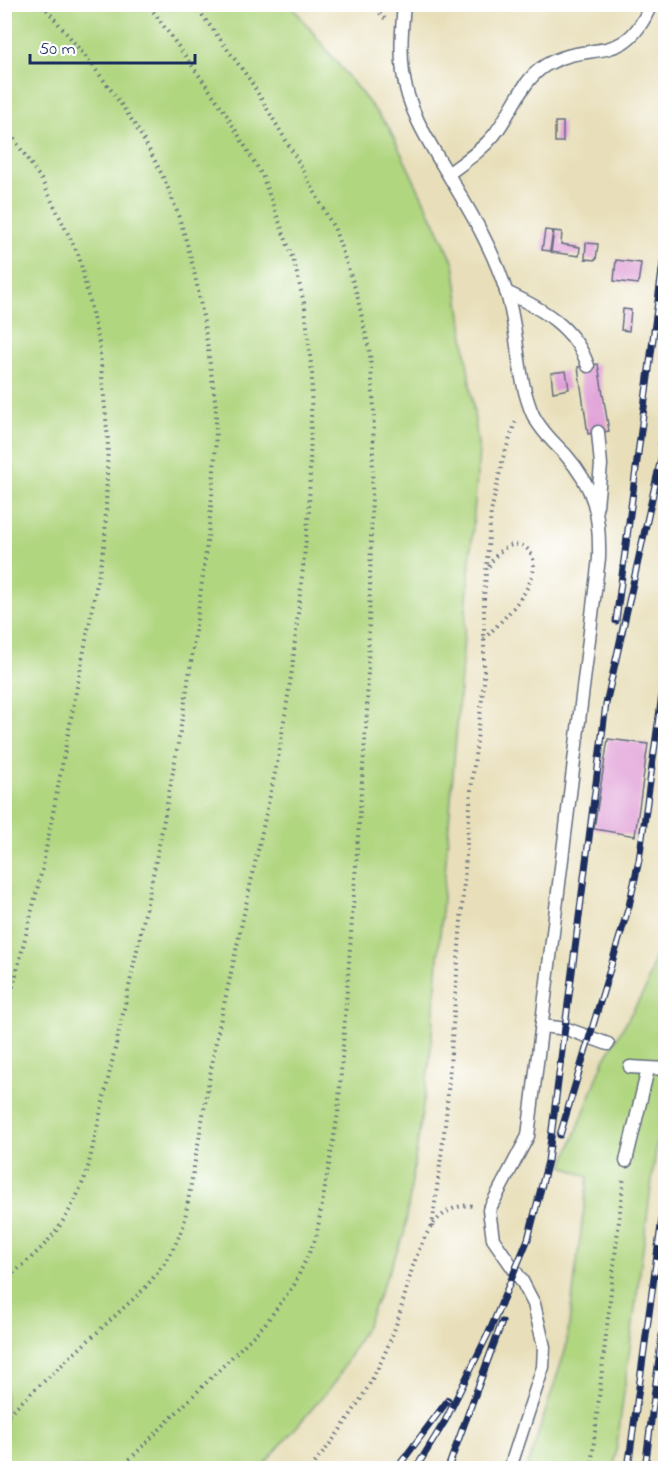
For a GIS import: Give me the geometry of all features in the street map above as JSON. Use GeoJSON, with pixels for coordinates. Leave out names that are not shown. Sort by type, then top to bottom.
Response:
{"type":"FeatureCollection","features":[{"type":"Feature","properties":{"kind":"lane"},"geometry":{"type":"LineString","coordinates":[[404,4],[401,37],[403,74],[413,109],[489,245],[506,292],[527,398],[543,431],[578,470],[597,507]]}},
{"type":"Feature","properties":{"kind":"lane"},"geometry":{"type":"LineString","coordinates":[[448,174],[493,136],[528,83],[544,66],[565,57],[615,48],[641,26],[651,4]]}},
{"type":"Feature","properties":{"kind":"lane"},"geometry":{"type":"LineString","coordinates":[[506,292],[533,304],[565,327],[584,355],[588,366]]}},
{"type":"Feature","properties":{"kind":"lane"},"geometry":{"type":"LineString","coordinates":[[510,1468],[543,1366],[544,1347],[534,1304],[522,1281],[493,1239],[489,1210],[528,1137],[599,558],[597,507],[601,465],[598,432]]}},
{"type":"Feature","properties":{"kind":"lane"},"geometry":{"type":"LineString","coordinates":[[543,1026],[567,1029],[608,1044]]}},
{"type":"Feature","properties":{"kind":"lane"},"geometry":{"type":"LineString","coordinates":[[630,1067],[666,1069]]}},
{"type":"Feature","properties":{"kind":"lane"},"geometry":{"type":"LineString","coordinates":[[626,1161],[648,1069]]}},
{"type":"Feature","properties":{"kind":"path"},"geometry":{"type":"LineString","coordinates":[[4,1281],[54,1236],[72,1210],[87,1172],[141,930],[180,732],[206,552],[216,412],[207,342],[193,273],[177,216],[155,159],[116,98],[42,4]]}},
{"type":"Feature","properties":{"kind":"path"},"geometry":{"type":"LineString","coordinates":[[4,1418],[142,1291],[175,1249],[184,1224],[216,1041],[278,759],[303,581],[310,477],[312,374],[304,307],[294,262],[262,175],[223,109],[148,4]]}},
{"type":"Feature","properties":{"kind":"path"},"geometry":{"type":"LineString","coordinates":[[121,1468],[265,1324],[294,1285],[316,1238],[338,1114],[367,712],[374,408],[370,354],[356,291],[334,230],[294,154],[250,80],[194,4]]}},
{"type":"Feature","properties":{"kind":"path"},"geometry":{"type":"LineString","coordinates":[[4,124],[41,179],[79,256],[99,343],[108,440],[105,541],[42,870],[4,1023]]}},
{"type":"Feature","properties":{"kind":"path"},"geometry":{"type":"LineString","coordinates":[[432,1227],[446,1117],[471,790],[484,682],[486,572],[492,512],[503,458],[527,398]]}},
{"type":"Feature","properties":{"kind":"path"},"geometry":{"type":"LineString","coordinates":[[484,640],[526,592],[533,573],[532,558],[526,548],[517,544],[505,546],[494,557],[486,572]]}},
{"type":"Feature","properties":{"kind":"path"},"geometry":{"type":"LineString","coordinates":[[591,1468],[626,1161]]}},
{"type":"Feature","properties":{"kind":"path"},"geometry":{"type":"LineString","coordinates":[[311,1468],[348,1421],[372,1380],[392,1336],[423,1243],[432,1227],[446,1212],[466,1204],[489,1210]]}},
{"type":"Feature","properties":{"kind":"green space"},"geometry":{"type":"Polygon","coordinates":[[[5,4],[291,5],[389,128],[454,263],[479,451],[430,1059],[404,1235],[366,1326],[336,1381],[261,1468],[5,1468],[5,4]]]}},
{"type":"Feature","properties":{"kind":"green space"},"geometry":{"type":"Polygon","coordinates":[[[665,921],[665,1081],[614,1468],[527,1468],[566,1348],[588,1177],[563,1166],[604,1060],[646,988],[665,921]]]}},
{"type":"Feature","properties":{"kind":"building"},"geometry":{"type":"Polygon","coordinates":[[[555,122],[563,122],[563,142],[555,142],[555,122]]]}},
{"type":"Feature","properties":{"kind":"building"},"geometry":{"type":"Polygon","coordinates":[[[545,230],[553,231],[550,251],[542,250],[545,230]]]}},
{"type":"Feature","properties":{"kind":"building"},"geometry":{"type":"Polygon","coordinates":[[[554,231],[562,232],[561,244],[580,247],[579,256],[551,252],[554,231]]]}},
{"type":"Feature","properties":{"kind":"building"},"geometry":{"type":"Polygon","coordinates":[[[586,243],[598,244],[596,260],[585,259],[586,243]]]}},
{"type":"Feature","properties":{"kind":"building"},"geometry":{"type":"Polygon","coordinates":[[[616,260],[641,263],[638,284],[614,281],[616,260]]]}},
{"type":"Feature","properties":{"kind":"building"},"geometry":{"type":"Polygon","coordinates":[[[623,309],[631,310],[629,331],[621,330],[623,309]]]}},
{"type":"Feature","properties":{"kind":"building"},"geometry":{"type":"Polygon","coordinates":[[[598,364],[609,431],[588,434],[578,367],[598,364]]]}},
{"type":"Feature","properties":{"kind":"building"},"geometry":{"type":"Polygon","coordinates":[[[566,371],[569,389],[553,392],[551,373],[566,371]]]}},
{"type":"Feature","properties":{"kind":"building"},"geometry":{"type":"Polygon","coordinates":[[[608,739],[648,744],[635,836],[594,829],[608,739]]]}},
{"type":"Feature","properties":{"kind":"railway"},"geometry":{"type":"LineString","coordinates":[[616,621],[666,240]]}},
{"type":"Feature","properties":{"kind":"railway"},"geometry":{"type":"LineString","coordinates":[[661,444],[666,421]]}},
{"type":"Feature","properties":{"kind":"railway"},"geometry":{"type":"LineString","coordinates":[[416,1468],[445,1421],[491,1328],[528,1239],[548,1161],[606,704],[666,436]]}},
{"type":"Feature","properties":{"kind":"railway"},"geometry":{"type":"LineString","coordinates":[[560,1135],[629,906],[639,860],[666,666]]}},
{"type":"Feature","properties":{"kind":"railway"},"geometry":{"type":"LineString","coordinates":[[628,1468],[666,1189]]}},
{"type":"Feature","properties":{"kind":"railway"},"geometry":{"type":"LineString","coordinates":[[645,1468],[666,1304]]}},
{"type":"Feature","properties":{"kind":"railway"},"geometry":{"type":"LineString","coordinates":[[448,1468],[502,1322]]}},
{"type":"Feature","properties":{"kind":"railway"},"geometry":{"type":"LineString","coordinates":[[397,1468],[448,1400]]}}]}
